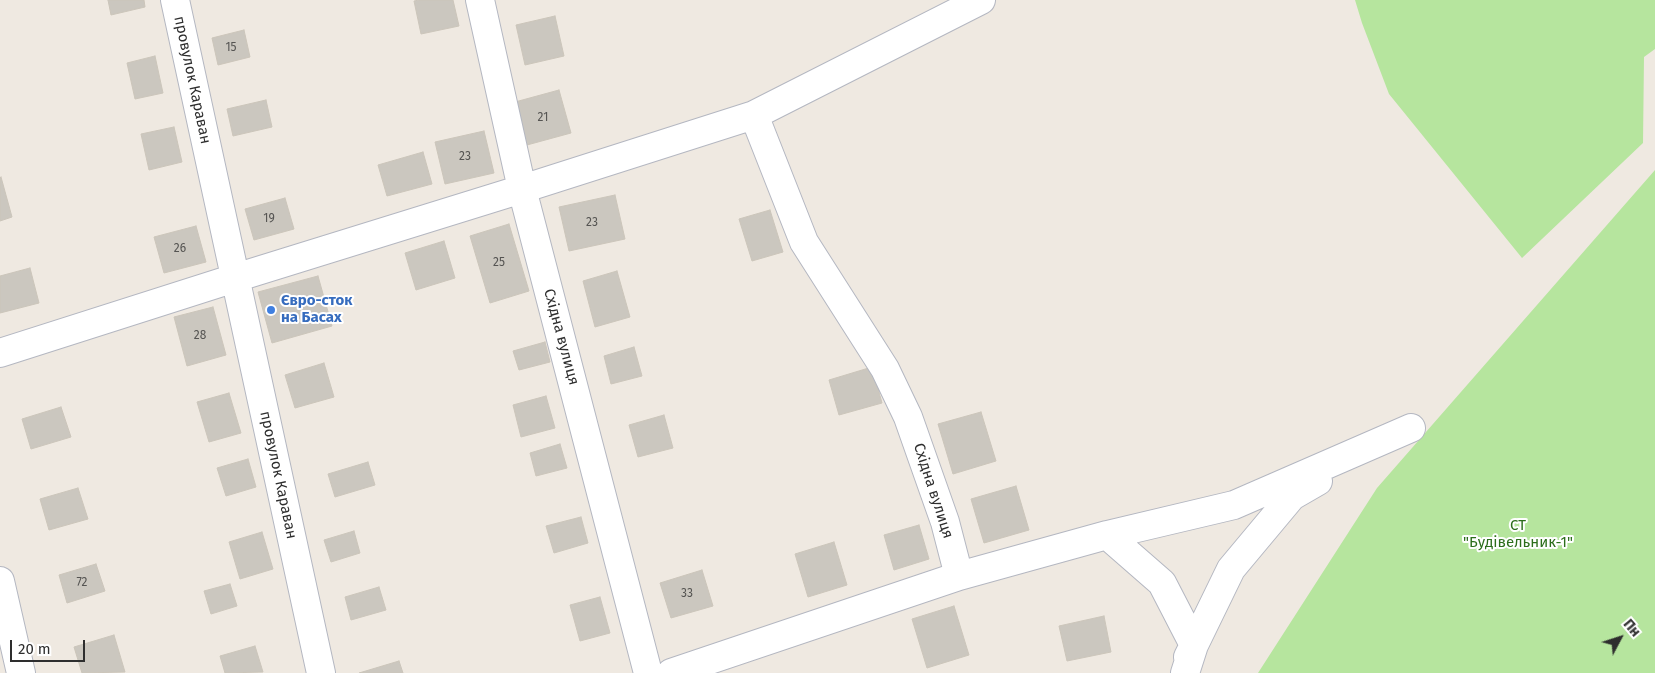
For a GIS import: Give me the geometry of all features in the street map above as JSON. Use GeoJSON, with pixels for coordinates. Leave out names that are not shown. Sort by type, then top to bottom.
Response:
{"type":"FeatureCollection","features":[{"type":"Feature","properties":{"kind":"street","name":"провулок Караван"},"geometry":{"type":"LineString","coordinates":[[175,0],[321,673]]}},
{"type":"Feature","properties":{"kind":"street","name":"Східна вулиця"},"geometry":{"type":"LineString","coordinates":[[480,0],[522,189],[648,673]]}},
{"type":"Feature","properties":{"kind":"street"},"geometry":{"type":"LineString","coordinates":[[0,353],[754,115],[981,0]]}},
{"type":"Feature","properties":{"kind":"street","name":"Східна вулиця"},"geometry":{"type":"LineString","coordinates":[[754,115],[804,242],[885,369],[908,417],[945,522],[958,576]]}},
{"type":"Feature","properties":{"kind":"street"},"geometry":{"type":"LineString","coordinates":[[671,673],[958,576],[1107,536],[1234,505],[1411,428],[1292,496],[1232,569],[1180,673]]}},
{"type":"Feature","properties":{"kind":"street"},"geometry":{"type":"LineString","coordinates":[[1107,536],[1162,583],[1194,645],[1185,673]]}},
{"type":"Feature","properties":{"kind":"street"},"geometry":{"type":"LineString","coordinates":[[0,581],[20,673]]}},
{"type":"Feature","properties":{"kind":"green space"},"geometry":{"type":"Polygon","coordinates":[[[1355,0],[1655,0],[1655,49],[1644,57],[1643,143],[1522,258],[1389,94],[1355,0]]]}},
{"type":"Feature","properties":{"kind":"green space","name":"СТ \"Будівельник-1\""},"geometry":{"type":"Polygon","coordinates":[[[1655,170],[1655,673],[1258,673],[1377,488],[1655,170]]]}},
{"type":"Feature","properties":{"kind":"building"},"geometry":{"type":"Polygon","coordinates":[[[108,0],[144,0],[145,7],[111,15],[108,0]]]}},
{"type":"Feature","properties":{"kind":"building"},"geometry":{"type":"Polygon","coordinates":[[[453,0],[459,26],[421,34],[414,1],[453,0]]]}},
{"type":"Feature","properties":{"kind":"building"},"geometry":{"type":"Polygon","coordinates":[[[555,16],[564,56],[525,65],[516,25],[555,16]]]}},
{"type":"Feature","properties":{"kind":"building"},"geometry":{"type":"Polygon","coordinates":[[[244,30],[250,57],[218,65],[212,38],[244,30]]]}},
{"type":"Feature","properties":{"kind":"building"},"geometry":{"type":"Polygon","coordinates":[[[155,56],[163,93],[135,99],[127,63],[155,56]]]}},
{"type":"Feature","properties":{"kind":"building"},"geometry":{"type":"Polygon","coordinates":[[[559,90],[571,133],[527,145],[515,102],[559,90]]]}},
{"type":"Feature","properties":{"kind":"building"},"geometry":{"type":"Polygon","coordinates":[[[266,100],[272,127],[233,136],[227,109],[266,100]]]}},
{"type":"Feature","properties":{"kind":"building"},"geometry":{"type":"Polygon","coordinates":[[[174,127],[182,162],[149,170],[141,134],[174,127]]]}},
{"type":"Feature","properties":{"kind":"building"},"geometry":{"type":"Polygon","coordinates":[[[484,131],[494,173],[445,184],[435,142],[484,131]]]}},
{"type":"Feature","properties":{"kind":"building"},"geometry":{"type":"Polygon","coordinates":[[[423,152],[432,184],[387,196],[378,165],[423,152]]]}},
{"type":"Feature","properties":{"kind":"building"},"geometry":{"type":"Polygon","coordinates":[[[0,178],[12,217],[0,221],[0,178]]]}},
{"type":"Feature","properties":{"kind":"building"},"geometry":{"type":"Polygon","coordinates":[[[615,195],[625,239],[569,251],[559,207],[615,195]]]}},
{"type":"Feature","properties":{"kind":"building"},"geometry":{"type":"Polygon","coordinates":[[[285,198],[294,229],[254,240],[245,209],[285,198]]]}},
{"type":"Feature","properties":{"kind":"building"},"geometry":{"type":"Polygon","coordinates":[[[770,210],[783,252],[752,261],[739,219],[770,210]]]}},
{"type":"Feature","properties":{"kind":"building"},"geometry":{"type":"Polygon","coordinates":[[[509,224],[529,291],[490,303],[470,236],[509,224]]]}},
{"type":"Feature","properties":{"kind":"building"},"geometry":{"type":"Polygon","coordinates":[[[196,226],[206,262],[164,273],[154,237],[196,226]]]}},
{"type":"Feature","properties":{"kind":"building"},"geometry":{"type":"Polygon","coordinates":[[[444,241],[455,278],[416,290],[405,253],[444,241]]]}},
{"type":"Feature","properties":{"kind":"building"},"geometry":{"type":"Polygon","coordinates":[[[30,268],[39,303],[0,313],[0,276],[30,268]]]}},
{"type":"Feature","properties":{"kind":"building"},"geometry":{"type":"Polygon","coordinates":[[[617,271],[630,317],[595,327],[583,281],[617,271]]]}},
{"type":"Feature","properties":{"kind":"building"},"geometry":{"type":"Polygon","coordinates":[[[318,276],[332,326],[272,343],[258,292],[318,276]]]}},
{"type":"Feature","properties":{"kind":"building"},"geometry":{"type":"Polygon","coordinates":[[[213,307],[226,355],[187,366],[174,317],[213,307]]]}},
{"type":"Feature","properties":{"kind":"building"},"geometry":{"type":"Polygon","coordinates":[[[545,342],[550,362],[519,370],[513,351],[545,342]]]}},
{"type":"Feature","properties":{"kind":"building"},"geometry":{"type":"Polygon","coordinates":[[[634,347],[642,376],[611,384],[604,356],[634,347]]]}},
{"type":"Feature","properties":{"kind":"building"},"geometry":{"type":"Polygon","coordinates":[[[324,363],[334,397],[295,408],[285,375],[324,363]]]}},
{"type":"Feature","properties":{"kind":"building"},"geometry":{"type":"Polygon","coordinates":[[[872,367],[882,403],[839,415],[829,380],[872,367]]]}},
{"type":"Feature","properties":{"kind":"building"},"geometry":{"type":"Polygon","coordinates":[[[229,393],[241,433],[209,442],[197,402],[229,393]]]}},
{"type":"Feature","properties":{"kind":"building"},"geometry":{"type":"Polygon","coordinates":[[[546,396],[555,428],[521,437],[513,405],[546,396]]]}},
{"type":"Feature","properties":{"kind":"building"},"geometry":{"type":"Polygon","coordinates":[[[61,407],[71,437],[31,449],[22,419],[61,407]]]}},
{"type":"Feature","properties":{"kind":"building"},"geometry":{"type":"Polygon","coordinates":[[[981,412],[996,461],[953,474],[938,424],[981,412]]]}},
{"type":"Feature","properties":{"kind":"building"},"geometry":{"type":"Polygon","coordinates":[[[664,415],[673,448],[638,457],[629,425],[664,415]]]}},
{"type":"Feature","properties":{"kind":"building"},"geometry":{"type":"Polygon","coordinates":[[[560,444],[567,468],[536,476],[530,453],[560,444]]]}},
{"type":"Feature","properties":{"kind":"building"},"geometry":{"type":"Polygon","coordinates":[[[248,459],[256,487],[226,496],[217,468],[248,459]]]}},
{"type":"Feature","properties":{"kind":"building"},"geometry":{"type":"Polygon","coordinates":[[[368,462],[375,485],[335,497],[328,474],[368,462]]]}},
{"type":"Feature","properties":{"kind":"building"},"geometry":{"type":"Polygon","coordinates":[[[1016,486],[1029,530],[984,543],[971,499],[1016,486]]]}},
{"type":"Feature","properties":{"kind":"building"},"geometry":{"type":"Polygon","coordinates":[[[78,488],[88,519],[49,530],[40,499],[78,488]]]}},
{"type":"Feature","properties":{"kind":"building"},"geometry":{"type":"Polygon","coordinates":[[[581,517],[588,543],[554,553],[546,526],[581,517]]]}},
{"type":"Feature","properties":{"kind":"building"},"geometry":{"type":"Polygon","coordinates":[[[919,525],[929,559],[894,570],[884,535],[919,525]]]}},
{"type":"Feature","properties":{"kind":"building"},"geometry":{"type":"Polygon","coordinates":[[[354,531],[360,553],[331,562],[324,540],[354,531]]]}},
{"type":"Feature","properties":{"kind":"building"},"geometry":{"type":"Polygon","coordinates":[[[262,532],[273,569],[240,579],[229,542],[262,532]]]}},
{"type":"Feature","properties":{"kind":"building"},"geometry":{"type":"Polygon","coordinates":[[[834,542],[847,585],[808,597],[795,554],[834,542]]]}},
{"type":"Feature","properties":{"kind":"building"},"geometry":{"type":"Polygon","coordinates":[[[96,564],[105,591],[67,603],[59,575],[96,564]]]}},
{"type":"Feature","properties":{"kind":"building"},"geometry":{"type":"Polygon","coordinates":[[[702,570],[713,606],[671,618],[660,583],[702,570]]]}},
{"type":"Feature","properties":{"kind":"building"},"geometry":{"type":"Polygon","coordinates":[[[230,584],[237,606],[211,614],[204,591],[230,584]]]}},
{"type":"Feature","properties":{"kind":"building"},"geometry":{"type":"Polygon","coordinates":[[[379,587],[386,610],[351,620],[345,597],[379,587]]]}},
{"type":"Feature","properties":{"kind":"building"},"geometry":{"type":"Polygon","coordinates":[[[600,597],[610,633],[580,641],[570,605],[600,597]]]}},
{"type":"Feature","properties":{"kind":"building"},"geometry":{"type":"Polygon","coordinates":[[[954,606],[969,655],[927,668],[912,619],[954,606]]]}},
{"type":"Feature","properties":{"kind":"building"},"geometry":{"type":"Polygon","coordinates":[[[1104,616],[1111,652],[1067,661],[1059,626],[1104,616]]]}},
{"type":"Feature","properties":{"kind":"building"},"geometry":{"type":"Polygon","coordinates":[[[114,635],[125,672],[82,673],[74,647],[114,635]]]}},
{"type":"Feature","properties":{"kind":"building"},"geometry":{"type":"Polygon","coordinates":[[[255,646],[263,672],[225,673],[220,656],[255,646]]]}},
{"type":"Feature","properties":{"kind":"building"},"geometry":{"type":"Polygon","coordinates":[[[399,661],[403,673],[359,673],[399,661]]]}},
{"type":"Feature","properties":{"kind":"place","name":"Євро-сток на Басах"},"geometry":{"type":"Point","coordinates":[271,310]}}]}
